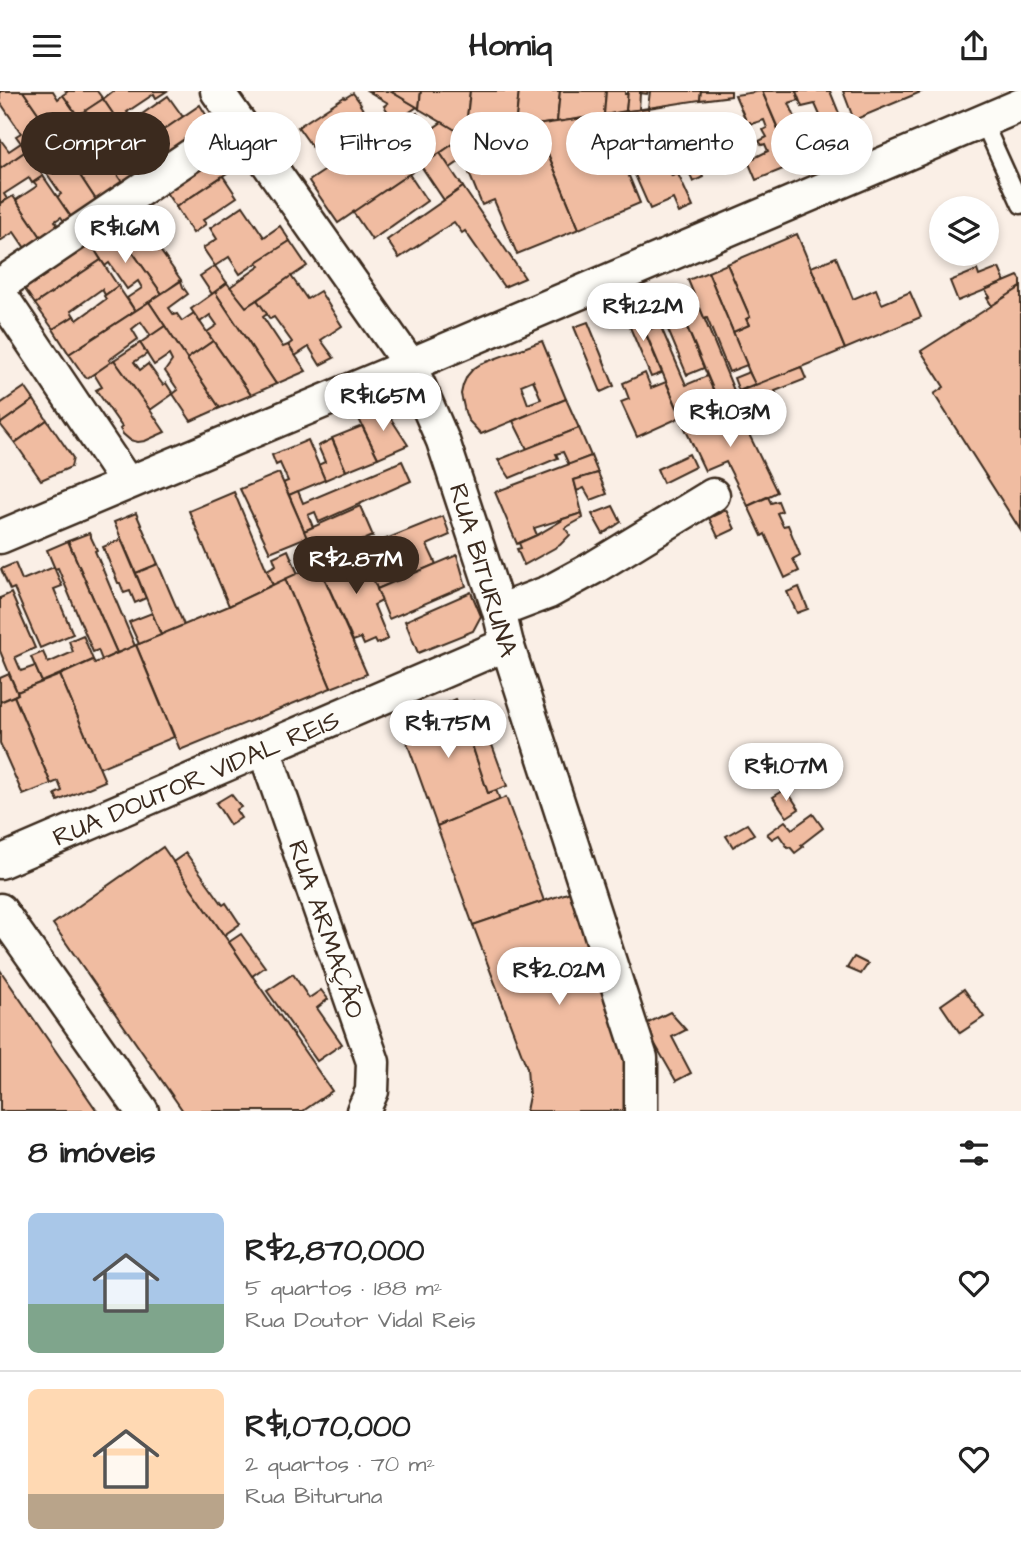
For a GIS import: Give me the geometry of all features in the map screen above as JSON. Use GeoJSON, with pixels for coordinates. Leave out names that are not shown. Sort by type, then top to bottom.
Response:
{"type":"FeatureCollection","features":[{"type":"Feature","properties":{"kind":"street","name":"RUA BITURUNA"},"geometry":{"type":"LineString","coordinates":[[218,91],[232,112]]}},
{"type":"Feature","properties":{"kind":"street"},"geometry":{"type":"LineString","coordinates":[[0,537],[1021,105]]}},
{"type":"Feature","properties":{"kind":"street"},"geometry":{"type":"LineString","coordinates":[[0,285],[184,160]]}},
{"type":"Feature","properties":{"kind":"street","name":"RUA BITURUNA"},"geometry":{"type":"LineString","coordinates":[[276,175],[410,365],[443,441],[642,1058],[641,1111]]}},
{"type":"Feature","properties":{"kind":"street"},"geometry":{"type":"LineString","coordinates":[[0,294],[127,483]]}},
{"type":"Feature","properties":{"kind":"street"},"geometry":{"type":"LineString","coordinates":[[499,611],[549,592],[713,495]]}},
{"type":"Feature","properties":{"kind":"street","name":"RUA DOUTOR VIDAL REIS"},"geometry":{"type":"LineString","coordinates":[[0,862],[507,644]]}},
{"type":"Feature","properties":{"kind":"street","name":"RUA ARMAÇÃO"},"geometry":{"type":"LineString","coordinates":[[264,749],[373,1062],[372,1091],[363,1111]]}},
{"type":"Feature","properties":{"kind":"street"},"geometry":{"type":"LineString","coordinates":[[0,910],[142,1111]]}},
{"type":"Feature","properties":{"kind":"lane"},"geometry":{"type":"LineString","coordinates":[[983,121],[1021,205]]}},
{"type":"Feature","properties":{"kind":"building"},"geometry":{"type":"Polygon","coordinates":[[[0,91],[23,91],[38,112],[21,112],[21,133],[0,102],[0,91]]]}},
{"type":"Feature","properties":{"kind":"building"},"geometry":{"type":"Polygon","coordinates":[[[23,91],[53,91],[58,99],[63,95],[75,112],[38,112],[23,91]]]}},
{"type":"Feature","properties":{"kind":"building"},"geometry":{"type":"Polygon","coordinates":[[[97,91],[103,99],[84,112],[75,112],[63,95],[67,92],[97,91]]]}},
{"type":"Feature","properties":{"kind":"building"},"geometry":{"type":"Polygon","coordinates":[[[113,91],[167,91],[156,98],[154,94],[127,112],[112,112],[103,99],[113,91]]]}},
{"type":"Feature","properties":{"kind":"building"},"geometry":{"type":"Polygon","coordinates":[[[368,91],[390,91],[417,107],[410,112],[388,112],[384,106],[388,103],[368,91]]]}},
{"type":"Feature","properties":{"kind":"building"},"geometry":{"type":"Polygon","coordinates":[[[390,91],[421,91],[419,109],[417,107],[390,91]]]}},
{"type":"Feature","properties":{"kind":"building"},"geometry":{"type":"Polygon","coordinates":[[[421,91],[470,91],[468,112],[450,112],[450,127],[436,119],[436,112],[419,109],[421,91]]]}},
{"type":"Feature","properties":{"kind":"building"},"geometry":{"type":"Polygon","coordinates":[[[470,91],[519,91],[517,112],[468,112],[470,91]]]}},
{"type":"Feature","properties":{"kind":"building"},"geometry":{"type":"Polygon","coordinates":[[[519,91],[560,91],[557,122],[552,123],[552,112],[517,112],[519,91]]]}},
{"type":"Feature","properties":{"kind":"building"},"geometry":{"type":"Polygon","coordinates":[[[560,91],[606,91],[604,112],[566,112],[566,121],[557,122],[560,91]]]}},
{"type":"Feature","properties":{"kind":"building"},"geometry":{"type":"Polygon","coordinates":[[[606,91],[625,91],[625,94],[628,94],[626,111],[604,112],[606,91]]]}},
{"type":"Feature","properties":{"kind":"building"},"geometry":{"type":"Polygon","coordinates":[[[628,91],[648,91],[647,94],[640,93],[639,110],[626,111],[628,91]]]}},
{"type":"Feature","properties":{"kind":"building"},"geometry":{"type":"Polygon","coordinates":[[[650,91],[701,91],[700,100],[648,108],[650,91]]]}},
{"type":"Feature","properties":{"kind":"building"},"geometry":{"type":"Polygon","coordinates":[[[701,91],[731,91],[731,96],[700,100],[701,91]]]}},
{"type":"Feature","properties":{"kind":"building"},"geometry":{"type":"Polygon","coordinates":[[[762,91],[771,112],[771,174],[756,180],[754,175],[757,175],[757,156],[768,151],[765,144],[762,145],[759,141],[767,137],[763,130],[767,128],[764,120],[757,122],[757,112],[742,112],[735,95],[762,91]]]}},
{"type":"Feature","properties":{"kind":"building"},"geometry":{"type":"Polygon","coordinates":[[[762,91],[796,91],[799,100],[789,103],[793,112],[771,112],[762,91]]]}},
{"type":"Feature","properties":{"kind":"building"},"geometry":{"type":"Polygon","coordinates":[[[796,91],[830,91],[839,112],[818,112],[815,104],[802,107],[796,91]]]}},
{"type":"Feature","properties":{"kind":"building"},"geometry":{"type":"Polygon","coordinates":[[[843,91],[923,91],[873,112],[851,112],[843,91]]]}},
{"type":"Feature","properties":{"kind":"building"},"geometry":{"type":"Polygon","coordinates":[[[353,93],[365,112],[321,112],[344,97],[353,93]]]}},
{"type":"Feature","properties":{"kind":"building"},"geometry":{"type":"Polygon","coordinates":[[[168,96],[183,117],[170,126],[170,112],[145,112],[168,96]]]}},
{"type":"Feature","properties":{"kind":"building"},"geometry":{"type":"Polygon","coordinates":[[[103,99],[112,112],[83,112],[103,99]]]}},
{"type":"Feature","properties":{"kind":"building"},"geometry":{"type":"Polygon","coordinates":[[[200,105],[204,112],[190,112],[200,105]]]}},
{"type":"Feature","properties":{"kind":"building"},"geometry":{"type":"Polygon","coordinates":[[[648,108],[650,112],[623,112],[648,108]]]}},
{"type":"Feature","properties":{"kind":"building"},"geometry":{"type":"Polygon","coordinates":[[[184,116],[184,145],[170,155],[170,125],[184,116]]]}},
{"type":"Feature","properties":{"kind":"building"},"geometry":{"type":"Polygon","coordinates":[[[315,116],[315,151],[301,131],[301,125],[315,116]]]}},
{"type":"Feature","properties":{"kind":"building"},"geometry":{"type":"Polygon","coordinates":[[[566,121],[566,175],[629,175],[640,203],[579,229],[552,164],[552,123],[566,121]]]}},
{"type":"Feature","properties":{"kind":"building"},"geometry":{"type":"Polygon","coordinates":[[[442,122],[450,127],[450,146],[436,156],[436,126],[442,122]]]}},
{"type":"Feature","properties":{"kind":"building"},"geometry":{"type":"Polygon","coordinates":[[[0,139],[9,151],[21,143],[21,154],[0,169],[0,139]]]}},
{"type":"Feature","properties":{"kind":"building"},"geometry":{"type":"Polygon","coordinates":[[[450,146],[450,168],[440,153],[450,146]]]}},
{"type":"Feature","properties":{"kind":"building"},"geometry":{"type":"Polygon","coordinates":[[[440,153],[450,168],[450,175],[455,175],[463,187],[444,200],[427,175],[436,175],[436,156],[440,153]]]}},
{"type":"Feature","properties":{"kind":"building"},"geometry":{"type":"Polygon","coordinates":[[[21,154],[21,175],[43,176],[32,183],[29,178],[4,194],[7,199],[0,204],[0,169],[21,154]]]}},
{"type":"Feature","properties":{"kind":"building"},"geometry":{"type":"Polygon","coordinates":[[[552,164],[579,229],[517,254],[494,200],[482,205],[470,175],[552,175],[552,164]]]}},
{"type":"Feature","properties":{"kind":"building"},"geometry":{"type":"Polygon","coordinates":[[[184,173],[184,175],[224,175],[176,207],[163,188],[184,173]]]}},
{"type":"Feature","properties":{"kind":"building"},"geometry":{"type":"Polygon","coordinates":[[[48,175],[80,175],[98,203],[73,220],[57,197],[61,194],[48,175]]]}},
{"type":"Feature","properties":{"kind":"building"},"geometry":{"type":"Polygon","coordinates":[[[80,175],[117,175],[124,185],[98,203],[80,175]]]}},
{"type":"Feature","properties":{"kind":"building"},"geometry":{"type":"Polygon","coordinates":[[[117,175],[139,175],[124,185],[117,175]]]}},
{"type":"Feature","properties":{"kind":"building"},"geometry":{"type":"Polygon","coordinates":[[[318,175],[408,175],[338,223],[309,181],[318,175]]]}},
{"type":"Feature","properties":{"kind":"building"},"geometry":{"type":"Polygon","coordinates":[[[408,175],[427,201],[372,240],[353,212],[408,175]]]}},
{"type":"Feature","properties":{"kind":"building"},"geometry":{"type":"Polygon","coordinates":[[[635,175],[678,175],[693,207],[679,213],[673,199],[650,209],[635,175]]]}},
{"type":"Feature","properties":{"kind":"building"},"geometry":{"type":"Polygon","coordinates":[[[690,175],[702,175],[703,177],[693,182],[690,175]]]}},
{"type":"Feature","properties":{"kind":"building"},"geometry":{"type":"Polygon","coordinates":[[[43,176],[73,220],[66,224],[61,217],[55,221],[60,229],[43,240],[16,200],[37,186],[34,182],[43,176]]]}},
{"type":"Feature","properties":{"kind":"building"},"geometry":{"type":"Polygon","coordinates":[[[223,176],[237,197],[203,220],[206,224],[193,233],[176,207],[223,176]]]}},
{"type":"Feature","properties":{"kind":"building"},"geometry":{"type":"Polygon","coordinates":[[[463,187],[525,278],[504,287],[465,231],[462,233],[454,222],[399,258],[387,240],[463,187]]]}},
{"type":"Feature","properties":{"kind":"building"},"geometry":{"type":"Polygon","coordinates":[[[13,196],[43,240],[27,251],[14,232],[0,241],[0,204],[13,196]]]}},
{"type":"Feature","properties":{"kind":"building"},"geometry":{"type":"Polygon","coordinates":[[[243,206],[264,237],[280,226],[290,241],[240,274],[229,257],[215,266],[203,248],[217,239],[210,228],[243,206]]]}},
{"type":"Feature","properties":{"kind":"building"},"geometry":{"type":"Polygon","coordinates":[[[133,212],[181,280],[162,294],[112,223],[133,212]]]}},
{"type":"Feature","properties":{"kind":"building"},"geometry":{"type":"Polygon","coordinates":[[[112,223],[162,294],[135,311],[127,298],[142,288],[138,281],[127,289],[109,263],[105,266],[88,240],[112,223]]]}},
{"type":"Feature","properties":{"kind":"building"},"geometry":{"type":"Polygon","coordinates":[[[797,234],[845,349],[755,386],[733,332],[749,325],[746,319],[750,317],[727,264],[797,234]]]}},
{"type":"Feature","properties":{"kind":"building"},"geometry":{"type":"Polygon","coordinates":[[[290,241],[307,266],[246,307],[230,287],[260,266],[257,262],[290,241]]]}},
{"type":"Feature","properties":{"kind":"building"},"geometry":{"type":"Polygon","coordinates":[[[91,244],[101,260],[35,304],[22,285],[75,249],[77,253],[91,244]]]}},
{"type":"Feature","properties":{"kind":"building"},"geometry":{"type":"Polygon","coordinates":[[[836,257],[853,299],[876,289],[882,304],[910,292],[921,317],[845,349],[811,267],[836,257]]]}},
{"type":"Feature","properties":{"kind":"building"},"geometry":{"type":"Polygon","coordinates":[[[101,260],[118,286],[105,295],[102,289],[71,311],[74,316],[53,329],[35,304],[101,260]]]}},
{"type":"Feature","properties":{"kind":"building"},"geometry":{"type":"Polygon","coordinates":[[[727,264],[750,317],[746,319],[749,325],[733,332],[708,272],[727,264]]]}},
{"type":"Feature","properties":{"kind":"building"},"geometry":{"type":"Polygon","coordinates":[[[215,266],[227,283],[212,294],[200,276],[215,266]]]}},
{"type":"Feature","properties":{"kind":"building"},"geometry":{"type":"Polygon","coordinates":[[[999,268],[1005,282],[958,301],[950,281],[977,270],[979,276],[999,268]]]}},
{"type":"Feature","properties":{"kind":"building"},"geometry":{"type":"Polygon","coordinates":[[[708,272],[747,365],[729,372],[688,280],[708,272]]]}},
{"type":"Feature","properties":{"kind":"building"},"geometry":{"type":"Polygon","coordinates":[[[291,276],[307,299],[320,291],[342,326],[321,340],[334,358],[320,365],[309,347],[295,356],[288,345],[292,342],[274,317],[270,319],[257,300],[291,276]]]}},
{"type":"Feature","properties":{"kind":"building"},"geometry":{"type":"Polygon","coordinates":[[[1018,276],[1021,287],[992,306],[985,290],[1018,276]]]}},
{"type":"Feature","properties":{"kind":"building"},"geometry":{"type":"Polygon","coordinates":[[[181,281],[188,294],[169,308],[182,321],[194,313],[213,341],[187,359],[149,302],[181,281]]]}},
{"type":"Feature","properties":{"kind":"building"},"geometry":{"type":"Polygon","coordinates":[[[227,283],[246,307],[257,300],[267,314],[263,317],[283,347],[288,345],[306,371],[276,384],[215,292],[227,283]]]}},
{"type":"Feature","properties":{"kind":"building"},"geometry":{"type":"Polygon","coordinates":[[[118,286],[135,311],[69,354],[53,329],[74,316],[77,320],[106,299],[104,296],[118,286]]]}},
{"type":"Feature","properties":{"kind":"building"},"geometry":{"type":"Polygon","coordinates":[[[1021,287],[1021,531],[934,394],[944,387],[921,351],[1021,287]]]}},
{"type":"Feature","properties":{"kind":"building"},"geometry":{"type":"Polygon","coordinates":[[[215,292],[276,384],[251,395],[207,332],[217,325],[210,315],[200,322],[191,309],[215,292]]]}},
{"type":"Feature","properties":{"kind":"building"},"geometry":{"type":"Polygon","coordinates":[[[675,299],[704,368],[687,375],[658,306],[675,299]]]}},
{"type":"Feature","properties":{"kind":"building"},"geometry":{"type":"Polygon","coordinates":[[[149,302],[165,326],[151,336],[141,322],[132,329],[138,339],[109,360],[111,363],[85,377],[69,354],[149,302]]]}},
{"type":"Feature","properties":{"kind":"building"},"geometry":{"type":"Polygon","coordinates":[[[635,308],[662,373],[651,377],[624,313],[635,308]]]}},
{"type":"Feature","properties":{"kind":"building"},"geometry":{"type":"Polygon","coordinates":[[[700,308],[735,393],[718,401],[682,315],[700,308]]]}},
{"type":"Feature","properties":{"kind":"building"},"geometry":{"type":"Polygon","coordinates":[[[588,322],[614,386],[601,392],[574,327],[588,322]]]}},
{"type":"Feature","properties":{"kind":"building"},"geometry":{"type":"Polygon","coordinates":[[[660,325],[686,385],[707,376],[715,394],[691,405],[694,412],[681,417],[645,331],[660,325]]]}},
{"type":"Feature","properties":{"kind":"building"},"geometry":{"type":"Polygon","coordinates":[[[165,326],[220,408],[191,421],[173,394],[178,390],[165,371],[172,361],[169,355],[154,365],[140,343],[165,326]]]}},
{"type":"Feature","properties":{"kind":"building"},"geometry":{"type":"Polygon","coordinates":[[[213,341],[251,395],[220,408],[187,359],[213,341]]]}},
{"type":"Feature","properties":{"kind":"building"},"geometry":{"type":"Polygon","coordinates":[[[542,341],[566,399],[481,434],[468,420],[461,394],[467,376],[481,364],[542,341]],[[533,380],[521,385],[528,404],[541,399],[533,380]]]}},
{"type":"Feature","properties":{"kind":"building"},"geometry":{"type":"Polygon","coordinates":[[[140,343],[147,354],[134,362],[140,370],[148,364],[173,394],[150,410],[114,360],[140,343]]]}},
{"type":"Feature","properties":{"kind":"building"},"geometry":{"type":"Polygon","coordinates":[[[114,360],[165,432],[138,442],[123,434],[120,429],[122,427],[96,390],[102,387],[94,374],[114,360]]]}},
{"type":"Feature","properties":{"kind":"building"},"geometry":{"type":"Polygon","coordinates":[[[801,367],[806,379],[775,391],[779,400],[772,404],[778,416],[746,428],[730,395],[801,367]]]}},
{"type":"Feature","properties":{"kind":"building"},"geometry":{"type":"Polygon","coordinates":[[[749,372],[755,384],[739,391],[734,378],[749,372]]]}},
{"type":"Feature","properties":{"kind":"building"},"geometry":{"type":"Polygon","coordinates":[[[645,373],[651,388],[666,382],[681,417],[637,437],[621,402],[629,399],[623,383],[645,373]]]}},
{"type":"Feature","properties":{"kind":"building"},"geometry":{"type":"Polygon","coordinates":[[[25,387],[34,400],[0,424],[0,404],[25,387]]]}},
{"type":"Feature","properties":{"kind":"building"},"geometry":{"type":"Polygon","coordinates":[[[730,395],[777,492],[748,506],[726,462],[705,471],[682,422],[717,407],[715,402],[730,395]]]}},
{"type":"Feature","properties":{"kind":"building"},"geometry":{"type":"Polygon","coordinates":[[[566,399],[579,428],[527,449],[513,421],[566,399]]]}},
{"type":"Feature","properties":{"kind":"building"},"geometry":{"type":"Polygon","coordinates":[[[34,400],[47,420],[15,443],[0,424],[34,400]]]}},
{"type":"Feature","properties":{"kind":"building"},"geometry":{"type":"Polygon","coordinates":[[[384,408],[408,445],[378,458],[359,419],[384,408]]]}},
{"type":"Feature","properties":{"kind":"building"},"geometry":{"type":"Polygon","coordinates":[[[47,420],[73,458],[71,467],[41,480],[15,443],[47,420]]]}},
{"type":"Feature","properties":{"kind":"building"},"geometry":{"type":"Polygon","coordinates":[[[362,426],[378,458],[346,471],[332,438],[362,426]]]}},
{"type":"Feature","properties":{"kind":"building"},"geometry":{"type":"Polygon","coordinates":[[[579,428],[591,456],[569,465],[563,452],[556,454],[558,458],[510,478],[498,460],[579,428]]]}},
{"type":"Feature","properties":{"kind":"building"},"geometry":{"type":"Polygon","coordinates":[[[332,439],[346,471],[325,480],[318,465],[325,462],[318,446],[332,439]]]}},
{"type":"Feature","properties":{"kind":"building"},"geometry":{"type":"Polygon","coordinates":[[[308,440],[325,480],[289,495],[283,483],[288,481],[280,463],[276,465],[272,455],[308,440]]]}},
{"type":"Feature","properties":{"kind":"building"},"geometry":{"type":"Polygon","coordinates":[[[689,454],[695,467],[663,483],[657,469],[689,454]]]}},
{"type":"Feature","properties":{"kind":"building"},"geometry":{"type":"Polygon","coordinates":[[[591,456],[598,473],[574,480],[582,513],[534,528],[537,535],[517,544],[495,492],[591,456]]]}},
{"type":"Feature","properties":{"kind":"building"},"geometry":{"type":"Polygon","coordinates":[[[402,461],[411,481],[319,522],[315,512],[308,515],[313,527],[304,531],[289,495],[298,491],[303,503],[402,461]]]}},
{"type":"Feature","properties":{"kind":"building"},"geometry":{"type":"Polygon","coordinates":[[[279,473],[307,537],[270,552],[240,489],[279,473]]]}},
{"type":"Feature","properties":{"kind":"building"},"geometry":{"type":"Polygon","coordinates":[[[598,473],[607,494],[591,500],[584,488],[577,491],[574,480],[598,473]]]}},
{"type":"Feature","properties":{"kind":"building"},"geometry":{"type":"Polygon","coordinates":[[[234,492],[273,585],[229,606],[189,511],[234,492]]]}},
{"type":"Feature","properties":{"kind":"building"},"geometry":{"type":"Polygon","coordinates":[[[768,497],[771,503],[778,501],[782,511],[777,513],[783,526],[788,525],[800,555],[793,559],[799,571],[785,578],[765,534],[762,536],[748,506],[768,497]]]}},
{"type":"Feature","properties":{"kind":"building"},"geometry":{"type":"Polygon","coordinates":[[[360,506],[373,536],[326,556],[329,562],[319,566],[304,531],[360,506]]]}},
{"type":"Feature","properties":{"kind":"building"},"geometry":{"type":"Polygon","coordinates":[[[613,506],[621,522],[603,534],[592,514],[613,506]]]}},
{"type":"Feature","properties":{"kind":"building"},"geometry":{"type":"Polygon","coordinates":[[[726,510],[735,529],[718,537],[709,518],[726,510]]]}},
{"type":"Feature","properties":{"kind":"building"},"geometry":{"type":"Polygon","coordinates":[[[136,513],[158,564],[136,573],[114,522],[136,513]]]}},
{"type":"Feature","properties":{"kind":"building"},"geometry":{"type":"Polygon","coordinates":[[[582,513],[583,518],[565,528],[570,535],[560,545],[524,565],[517,549],[521,548],[519,543],[560,520],[582,513]]]}},
{"type":"Feature","properties":{"kind":"building"},"geometry":{"type":"Polygon","coordinates":[[[443,516],[450,535],[427,545],[436,564],[377,589],[361,549],[443,516]]]}},
{"type":"Feature","properties":{"kind":"building"},"geometry":{"type":"Polygon","coordinates":[[[89,533],[135,646],[117,653],[68,541],[89,533]]]}},
{"type":"Feature","properties":{"kind":"building"},"geometry":{"type":"Polygon","coordinates":[[[121,539],[146,598],[135,603],[130,591],[124,593],[118,583],[103,547],[121,539]]]}},
{"type":"Feature","properties":{"kind":"building"},"geometry":{"type":"Polygon","coordinates":[[[68,541],[117,653],[102,660],[98,650],[93,652],[58,568],[55,569],[47,550],[68,541]]]}},
{"type":"Feature","properties":{"kind":"building"},"geometry":{"type":"Polygon","coordinates":[[[361,549],[382,601],[374,605],[388,639],[377,644],[375,640],[364,645],[361,638],[353,641],[319,566],[361,549]]]}},
{"type":"Feature","properties":{"kind":"building"},"geometry":{"type":"Polygon","coordinates":[[[288,550],[298,574],[273,585],[267,570],[276,565],[273,557],[288,550]]]}},
{"type":"Feature","properties":{"kind":"building"},"geometry":{"type":"Polygon","coordinates":[[[457,555],[466,586],[389,619],[377,589],[457,555]]]}},
{"type":"Feature","properties":{"kind":"building"},"geometry":{"type":"Polygon","coordinates":[[[15,563],[22,580],[54,567],[62,586],[54,589],[73,634],[40,648],[14,588],[10,590],[1,569],[15,563]]]}},
{"type":"Feature","properties":{"kind":"building"},"geometry":{"type":"Polygon","coordinates":[[[158,564],[184,625],[161,635],[136,573],[158,564]]]}},
{"type":"Feature","properties":{"kind":"building"},"geometry":{"type":"Polygon","coordinates":[[[318,564],[367,674],[331,688],[285,579],[318,564]]]}},
{"type":"Feature","properties":{"kind":"building"},"geometry":{"type":"Polygon","coordinates":[[[285,579],[331,688],[180,750],[136,645],[285,579]]]}},
{"type":"Feature","properties":{"kind":"building"},"geometry":{"type":"Polygon","coordinates":[[[799,587],[808,609],[797,613],[787,592],[799,587]]]}},
{"type":"Feature","properties":{"kind":"building"},"geometry":{"type":"Polygon","coordinates":[[[471,592],[481,616],[473,631],[418,653],[405,621],[471,592]]]}},
{"type":"Feature","properties":{"kind":"building"},"geometry":{"type":"Polygon","coordinates":[[[11,593],[35,648],[15,657],[21,671],[35,666],[42,682],[17,692],[0,651],[0,598],[11,593]]]}},
{"type":"Feature","properties":{"kind":"building"},"geometry":{"type":"Polygon","coordinates":[[[152,613],[161,635],[139,644],[129,622],[152,613]]]}},
{"type":"Feature","properties":{"kind":"building"},"geometry":{"type":"Polygon","coordinates":[[[83,635],[93,660],[42,682],[31,657],[43,652],[48,663],[73,652],[69,641],[83,635]]]}},
{"type":"Feature","properties":{"kind":"building"},"geometry":{"type":"Polygon","coordinates":[[[136,645],[174,737],[99,768],[60,675],[136,645]]]}},
{"type":"Feature","properties":{"kind":"building"},"geometry":{"type":"Polygon","coordinates":[[[9,674],[18,694],[0,702],[0,678],[9,674]]]}},
{"type":"Feature","properties":{"kind":"building"},"geometry":{"type":"Polygon","coordinates":[[[60,675],[105,781],[58,801],[55,794],[62,791],[58,781],[51,784],[14,696],[17,692],[60,675]]]}},
{"type":"Feature","properties":{"kind":"building"},"geometry":{"type":"Polygon","coordinates":[[[14,696],[51,784],[23,795],[0,743],[0,702],[14,696]]]}},
{"type":"Feature","properties":{"kind":"building"},"geometry":{"type":"Polygon","coordinates":[[[456,699],[459,706],[474,701],[482,724],[467,730],[488,793],[496,790],[500,800],[437,826],[400,723],[456,699]]]}},
{"type":"Feature","properties":{"kind":"building"},"geometry":{"type":"Polygon","coordinates":[[[484,723],[507,786],[488,793],[467,730],[484,723]]]}},
{"type":"Feature","properties":{"kind":"building"},"geometry":{"type":"Polygon","coordinates":[[[786,789],[799,809],[787,817],[773,797],[786,789]]]}},
{"type":"Feature","properties":{"kind":"building"},"geometry":{"type":"Polygon","coordinates":[[[231,794],[241,807],[236,810],[241,818],[230,825],[216,803],[231,794]]]}},
{"type":"Feature","properties":{"kind":"building"},"geometry":{"type":"Polygon","coordinates":[[[506,797],[544,901],[473,925],[437,826],[506,797]]]}},
{"type":"Feature","properties":{"kind":"building"},"geometry":{"type":"Polygon","coordinates":[[[813,814],[823,828],[795,853],[779,835],[772,839],[767,834],[785,821],[792,829],[813,814]]]}},
{"type":"Feature","properties":{"kind":"building"},"geometry":{"type":"Polygon","coordinates":[[[747,824],[754,834],[733,847],[726,836],[747,824]]]}},
{"type":"Feature","properties":{"kind":"building"},"geometry":{"type":"Polygon","coordinates":[[[163,847],[332,1091],[303,1111],[183,1111],[53,924],[163,847]]]}},
{"type":"Feature","properties":{"kind":"building"},"geometry":{"type":"Polygon","coordinates":[[[186,853],[240,924],[224,935],[173,862],[186,853]]]}},
{"type":"Feature","properties":{"kind":"building"},"geometry":{"type":"Polygon","coordinates":[[[573,891],[625,1033],[633,1111],[526,1111],[529,1096],[527,1068],[473,925],[573,891]]]}},
{"type":"Feature","properties":{"kind":"building"},"geometry":{"type":"Polygon","coordinates":[[[241,934],[265,967],[252,976],[229,942],[241,934]]]}},
{"type":"Feature","properties":{"kind":"building"},"geometry":{"type":"Polygon","coordinates":[[[854,957],[868,964],[861,974],[847,968],[854,957]]]}},
{"type":"Feature","properties":{"kind":"building"},"geometry":{"type":"Polygon","coordinates":[[[0,970],[97,1111],[0,1111],[0,970]]]}},
{"type":"Feature","properties":{"kind":"building"},"geometry":{"type":"Polygon","coordinates":[[[293,974],[309,998],[321,990],[328,999],[317,1008],[342,1044],[317,1061],[267,991],[293,974]]]}},
{"type":"Feature","properties":{"kind":"building"},"geometry":{"type":"Polygon","coordinates":[[[964,989],[984,1017],[960,1033],[941,1005],[964,989]]]}},
{"type":"Feature","properties":{"kind":"building"},"geometry":{"type":"Polygon","coordinates":[[[670,1012],[686,1030],[672,1037],[691,1073],[676,1081],[644,1025],[670,1012]]]}}]}
